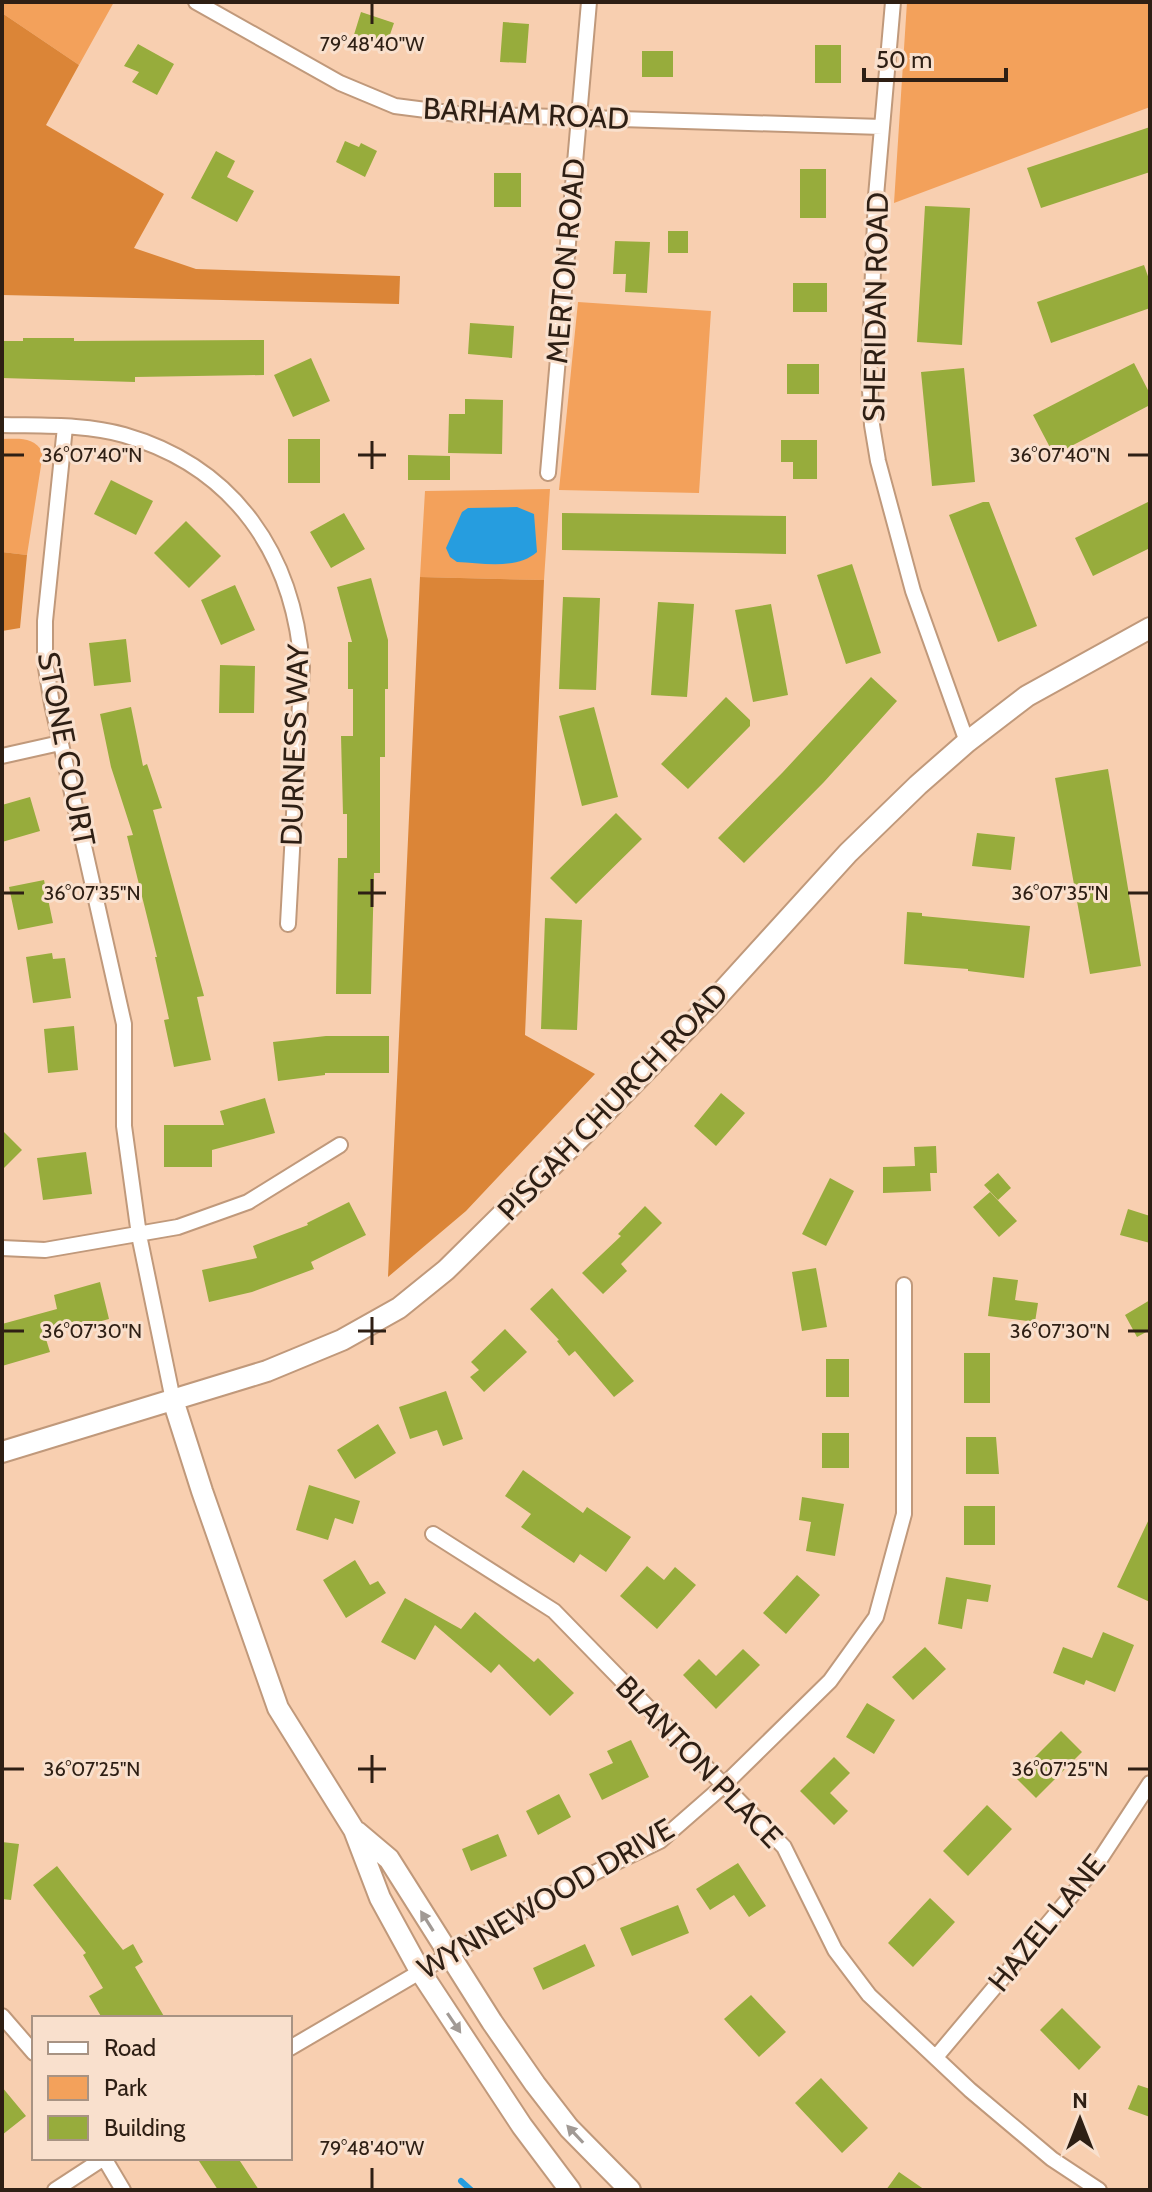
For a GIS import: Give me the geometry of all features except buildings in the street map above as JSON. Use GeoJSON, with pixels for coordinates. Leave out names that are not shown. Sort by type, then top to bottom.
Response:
{"type":"FeatureCollection","features":[{"type":"Feature","properties":{"kind":"main road","name":"PISGAH CHURCH ROAD"},"geometry":{"type":"LineString","coordinates":[[2,1452],[267,1371],[342,1340],[399,1308],[446,1270],[591,1127],[709,1006],[848,853],[967,742],[1027,696],[1150,628]]}},
{"type":"Feature","properties":{"kind":"main road"},"geometry":{"type":"LineString","coordinates":[[173,1400],[278,1708],[354,1830],[380,1898],[420,1971],[522,2126],[570,2190]]}},
{"type":"Feature","properties":{"kind":"main road"},"geometry":{"type":"LineString","coordinates":[[354,1830],[389,1859],[535,2084],[569,2128],[630,2190]]}},
{"type":"Feature","properties":{"kind":"street","name":"BARHAM ROAD"},"geometry":{"type":"LineString","coordinates":[[196,2],[340,83],[395,106],[457,114],[882,127]]}},
{"type":"Feature","properties":{"kind":"street","name":"MERTON ROAD"},"geometry":{"type":"LineString","coordinates":[[548,473],[589,2]]}},
{"type":"Feature","properties":{"kind":"street","name":"SHERIDAN ROAD"},"geometry":{"type":"LineString","coordinates":[[893,2],[876,196],[869,371],[872,425],[878,461],[913,591],[967,742]]}},
{"type":"Feature","properties":{"kind":"street","name":"DURNESS WAY"},"geometry":{"type":"LineString","coordinates":[[2,425],[65,427],[123,435],[170,452],[211,476],[258,528],[278,564],[300,631],[302,667],[288,924]]}},
{"type":"Feature","properties":{"kind":"street","name":"STONE COURT"},"geometry":{"type":"LineString","coordinates":[[65,427],[45,621],[45,662],[60,743],[124,1024],[124,1126],[139,1235],[173,1400]]}},
{"type":"Feature","properties":{"kind":"street"},"geometry":{"type":"LineString","coordinates":[[2,756],[60,743]]}},
{"type":"Feature","properties":{"kind":"street"},"geometry":{"type":"LineString","coordinates":[[2,1248],[45,1250],[178,1227],[248,1202],[340,1145]]}},
{"type":"Feature","properties":{"kind":"street","name":"WYNNEWOOD DRIVE"},"geometry":{"type":"LineString","coordinates":[[292,2047],[563,1888],[660,1841],[723,1786],[830,1681],[876,1617],[904,1514],[904,1285]]}},
{"type":"Feature","properties":{"kind":"street","name":"BLANTON PLACE"},"geometry":{"type":"LineString","coordinates":[[433,1534],[554,1611],[784,1847],[835,1950],[869,1995],[970,2090],[1052,2159],[1099,2190]]}},
{"type":"Feature","properties":{"kind":"street","name":"HAZEL LANE"},"geometry":{"type":"LineString","coordinates":[[936,2057],[1093,1870],[1150,1783]]}},
{"type":"Feature","properties":{"kind":"street"},"geometry":{"type":"LineString","coordinates":[[2,2016],[32,2050]]}},
{"type":"Feature","properties":{"kind":"street"},"geometry":{"type":"LineString","coordinates":[[55,2190],[101,2160]]}},
{"type":"Feature","properties":{"kind":"street"},"geometry":{"type":"LineString","coordinates":[[105,2160],[123,2190]]}},
{"type":"Feature","properties":{"kind":"green space"},"geometry":{"type":"Polygon","coordinates":[[[2,2],[114,2],[79,65],[2,13],[2,2]]]}},
{"type":"Feature","properties":{"kind":"green space"},"geometry":{"type":"Polygon","coordinates":[[[907,2],[1150,2],[1150,107],[894,203],[907,2]]]}},
{"type":"Feature","properties":{"kind":"green space"},"geometry":{"type":"Polygon","coordinates":[[[578,302],[711,311],[699,493],[559,490],[578,302]]]}},
{"type":"Feature","properties":{"kind":"green space"},"geometry":{"type":"Polygon","coordinates":[[[2,439],[31,441],[43,453],[27,555],[2,552],[2,439]]]}},
{"type":"Feature","properties":{"kind":"green space"},"geometry":{"type":"Polygon","coordinates":[[[550,489],[544,580],[420,577],[425,491],[550,489]]]}},
{"type":"Feature","properties":{"kind":"shaded area"},"geometry":{"type":"Polygon","coordinates":[[[2,13],[79,65],[46,125],[164,194],[134,248],[196,269],[400,276],[399,304],[2,295],[2,13]]]}},
{"type":"Feature","properties":{"kind":"shaded area"},"geometry":{"type":"Polygon","coordinates":[[[2,552],[27,555],[20,628],[2,631],[2,552]]]}},
{"type":"Feature","properties":{"kind":"shaded area"},"geometry":{"type":"Polygon","coordinates":[[[420,577],[544,580],[525,1035],[595,1074],[466,1211],[388,1277],[420,577]]]}},
{"type":"Feature","properties":{"kind":"water"},"geometry":{"type":"Polygon","coordinates":[[[517,507],[534,514],[537,552],[529,558],[499,564],[457,562],[450,557],[446,548],[462,512],[468,508],[517,507]]]}},
{"type":"Feature","properties":{"kind":"waterway"},"geometry":{"type":"LineString","coordinates":[[461,2181],[471,2190]]}}]}
